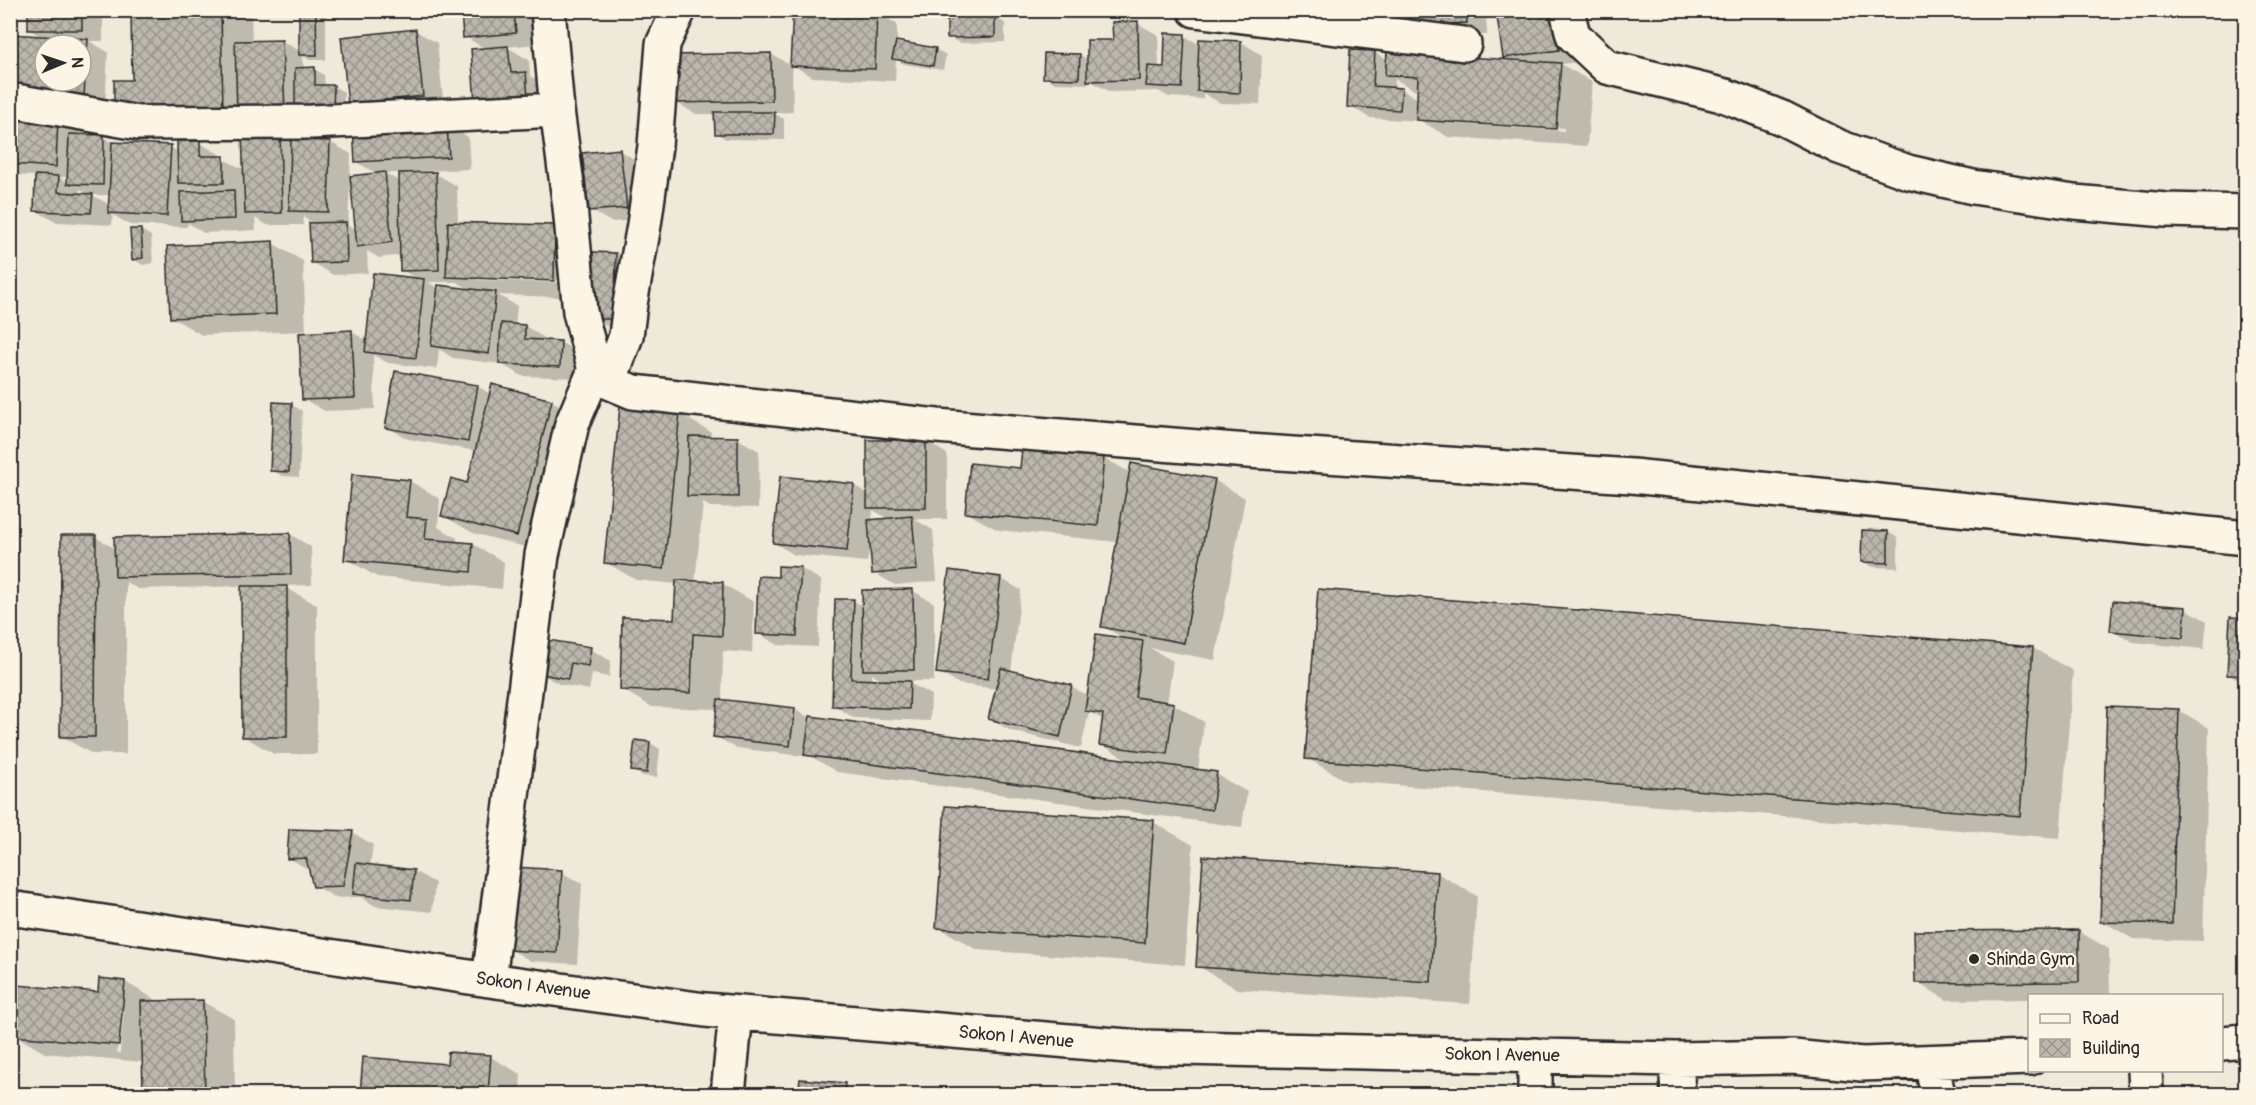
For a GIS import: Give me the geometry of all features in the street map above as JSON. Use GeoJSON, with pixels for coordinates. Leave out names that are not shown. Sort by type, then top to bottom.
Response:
{"type":"FeatureCollection","features":[{"type":"Feature","properties":{"kind":"street"},"geometry":{"type":"LineString","coordinates":[[548,10],[580,312],[602,376],[633,392],[937,426],[1248,451],[1632,476],[2246,538]]}},
{"type":"Feature","properties":{"kind":"street"},"geometry":{"type":"LineString","coordinates":[[489,980],[542,555],[572,424],[626,336],[655,146],[663,44],[679,10]]}},
{"type":"Feature","properties":{"kind":"street"},"geometry":{"type":"LineString","coordinates":[[1195,10],[1464,44]]}},
{"type":"Feature","properties":{"kind":"street"},"geometry":{"type":"LineString","coordinates":[[1567,10],[1574,35],[1607,67],[1726,96],[1782,118],[1839,147],[1908,172],[1973,187],[2074,202],[2166,210],[2246,212]]}},
{"type":"Feature","properties":{"kind":"street"},"geometry":{"type":"LineString","coordinates":[[10,100],[138,123],[311,122],[557,110]]}},
{"type":"Feature","properties":{"kind":"street","name":"Sokon I Avenue"},"geometry":{"type":"LineString","coordinates":[[10,908],[489,980],[736,1013],[1139,1047],[1676,1059],[1793,1057],[1862,1064],[2028,1058]]}},
{"type":"Feature","properties":{"kind":"street"},"geometry":{"type":"LineString","coordinates":[[728,1095],[736,1013]]}},
{"type":"Feature","properties":{"kind":"street"},"geometry":{"type":"LineString","coordinates":[[2223,1043],[2246,1041]]}},
{"type":"Feature","properties":{"kind":"street"},"geometry":{"type":"LineString","coordinates":[[1534,1055],[1535,1095]]}},
{"type":"Feature","properties":{"kind":"street"},"geometry":{"type":"LineString","coordinates":[[1676,1059],[1678,1095]]}},
{"type":"Feature","properties":{"kind":"street"},"geometry":{"type":"LineString","coordinates":[[1931,1063],[1938,1095]]}},
{"type":"Feature","properties":{"kind":"street"},"geometry":{"type":"LineString","coordinates":[[2145,1072],[2146,1095]]}},
{"type":"Feature","properties":{"kind":"building"},"geometry":{"type":"Polygon","coordinates":[[[28,10],[82,10],[82,30],[28,30],[28,10]]]}},
{"type":"Feature","properties":{"kind":"building"},"geometry":{"type":"Polygon","coordinates":[[[131,10],[221,10],[223,109],[114,111],[114,80],[132,80],[131,10]]]}},
{"type":"Feature","properties":{"kind":"building"},"geometry":{"type":"Polygon","coordinates":[[[299,10],[316,10],[317,55],[299,55],[299,10]]]}},
{"type":"Feature","properties":{"kind":"building"},"geometry":{"type":"Polygon","coordinates":[[[461,10],[514,10],[516,33],[463,38],[461,10]]]}},
{"type":"Feature","properties":{"kind":"building"},"geometry":{"type":"Polygon","coordinates":[[[793,10],[877,11],[875,69],[790,66],[793,10]]]}},
{"type":"Feature","properties":{"kind":"building"},"geometry":{"type":"Polygon","coordinates":[[[1354,10],[1392,10],[1393,19],[1355,22],[1354,10]]]}},
{"type":"Feature","properties":{"kind":"building"},"geometry":{"type":"Polygon","coordinates":[[[1403,10],[1466,10],[1467,23],[1403,26],[1403,10]]]}},
{"type":"Feature","properties":{"kind":"building"},"geometry":{"type":"Polygon","coordinates":[[[1496,10],[1553,10],[1559,50],[1503,58],[1496,10]]]}},
{"type":"Feature","properties":{"kind":"building"},"geometry":{"type":"Polygon","coordinates":[[[995,15],[995,37],[947,38],[947,16],[995,15]]]}},
{"type":"Feature","properties":{"kind":"building"},"geometry":{"type":"Polygon","coordinates":[[[1138,21],[1139,80],[1087,81],[1087,40],[1113,40],[1112,22],[1138,21]]]}},
{"type":"Feature","properties":{"kind":"building"},"geometry":{"type":"Polygon","coordinates":[[[416,29],[423,96],[348,104],[341,37],[416,29]]]}},
{"type":"Feature","properties":{"kind":"building"},"geometry":{"type":"Polygon","coordinates":[[[1165,33],[1185,34],[1182,88],[1146,86],[1148,66],[1164,67],[1165,33]]]}},
{"type":"Feature","properties":{"kind":"building"},"geometry":{"type":"Polygon","coordinates":[[[10,34],[33,35],[33,92],[10,91],[10,34]]]}},
{"type":"Feature","properties":{"kind":"building"},"geometry":{"type":"Polygon","coordinates":[[[1199,39],[1241,41],[1240,93],[1197,91],[1199,39]]]}},
{"type":"Feature","properties":{"kind":"building"},"geometry":{"type":"Polygon","coordinates":[[[282,40],[285,111],[237,113],[235,41],[282,40]]]}},
{"type":"Feature","properties":{"kind":"building"},"geometry":{"type":"Polygon","coordinates":[[[896,41],[936,48],[933,66],[892,59],[896,41]]]}},
{"type":"Feature","properties":{"kind":"building"},"geometry":{"type":"Polygon","coordinates":[[[508,46],[511,73],[526,72],[528,98],[475,103],[471,49],[508,46]]]}},
{"type":"Feature","properties":{"kind":"building"},"geometry":{"type":"Polygon","coordinates":[[[1350,50],[1375,51],[1373,86],[1402,88],[1400,110],[1347,107],[1350,50]]]}},
{"type":"Feature","properties":{"kind":"building"},"geometry":{"type":"Polygon","coordinates":[[[1387,52],[1561,63],[1556,129],[1416,120],[1418,77],[1385,75],[1387,52]]]}},
{"type":"Feature","properties":{"kind":"building"},"geometry":{"type":"Polygon","coordinates":[[[771,53],[772,101],[673,103],[672,55],[771,53]]]}},
{"type":"Feature","properties":{"kind":"building"},"geometry":{"type":"Polygon","coordinates":[[[1044,53],[1080,54],[1079,79],[1043,78],[1044,53]]]}},
{"type":"Feature","properties":{"kind":"building"},"geometry":{"type":"Polygon","coordinates":[[[315,67],[315,85],[334,85],[333,109],[295,110],[295,68],[315,67]]]}},
{"type":"Feature","properties":{"kind":"building"},"geometry":{"type":"Polygon","coordinates":[[[47,93],[84,93],[84,95],[47,93]]]}},
{"type":"Feature","properties":{"kind":"building"},"geometry":{"type":"Polygon","coordinates":[[[714,112],[775,112],[774,134],[715,134],[714,112]]]}},
{"type":"Feature","properties":{"kind":"building"},"geometry":{"type":"Polygon","coordinates":[[[10,115],[58,118],[56,167],[10,164],[10,115]]]}},
{"type":"Feature","properties":{"kind":"building"},"geometry":{"type":"Polygon","coordinates":[[[447,124],[449,157],[355,162],[353,128],[447,124]]]}},
{"type":"Feature","properties":{"kind":"building"},"geometry":{"type":"Polygon","coordinates":[[[280,132],[282,213],[245,214],[242,133],[280,132]]]}},
{"type":"Feature","properties":{"kind":"building"},"geometry":{"type":"Polygon","coordinates":[[[69,134],[104,135],[103,185],[67,184],[69,134]]]}},
{"type":"Feature","properties":{"kind":"building"},"geometry":{"type":"Polygon","coordinates":[[[291,140],[330,141],[328,212],[289,211],[291,140]]]}},
{"type":"Feature","properties":{"kind":"building"},"geometry":{"type":"Polygon","coordinates":[[[177,141],[200,141],[200,156],[224,156],[224,183],[178,183],[177,141]]]}},
{"type":"Feature","properties":{"kind":"building"},"geometry":{"type":"Polygon","coordinates":[[[112,142],[171,145],[167,216],[108,213],[112,142]]]}},
{"type":"Feature","properties":{"kind":"building"},"geometry":{"type":"Polygon","coordinates":[[[620,149],[627,208],[589,211],[582,153],[620,149]]]}},
{"type":"Feature","properties":{"kind":"building"},"geometry":{"type":"Polygon","coordinates":[[[385,172],[392,242],[357,247],[350,176],[385,172]]]}},
{"type":"Feature","properties":{"kind":"building"},"geometry":{"type":"Polygon","coordinates":[[[436,172],[439,270],[400,271],[399,173],[436,172]]]}},
{"type":"Feature","properties":{"kind":"building"},"geometry":{"type":"Polygon","coordinates":[[[35,175],[59,176],[58,192],[93,194],[91,213],[34,211],[35,175]]]}},
{"type":"Feature","properties":{"kind":"building"},"geometry":{"type":"Polygon","coordinates":[[[234,190],[235,219],[181,221],[180,192],[234,190]]]}},
{"type":"Feature","properties":{"kind":"building"},"geometry":{"type":"Polygon","coordinates":[[[346,222],[347,262],[311,263],[309,223],[346,222]]]}},
{"type":"Feature","properties":{"kind":"building"},"geometry":{"type":"Polygon","coordinates":[[[448,222],[555,225],[554,281],[446,277],[448,222]]]}},
{"type":"Feature","properties":{"kind":"building"},"geometry":{"type":"Polygon","coordinates":[[[130,229],[141,229],[143,258],[132,260],[130,229]]]}},
{"type":"Feature","properties":{"kind":"building"},"geometry":{"type":"Polygon","coordinates":[[[273,241],[276,314],[170,318],[167,246],[273,241]]]}},
{"type":"Feature","properties":{"kind":"building"},"geometry":{"type":"Polygon","coordinates":[[[593,252],[616,253],[615,319],[592,319],[593,252]]]}},
{"type":"Feature","properties":{"kind":"building"},"geometry":{"type":"Polygon","coordinates":[[[373,273],[424,279],[416,358],[365,352],[373,273]]]}},
{"type":"Feature","properties":{"kind":"building"},"geometry":{"type":"Polygon","coordinates":[[[438,285],[496,292],[489,354],[431,346],[438,285]]]}},
{"type":"Feature","properties":{"kind":"building"},"geometry":{"type":"Polygon","coordinates":[[[501,323],[525,325],[525,339],[561,341],[560,367],[499,364],[501,323]]]}},
{"type":"Feature","properties":{"kind":"building"},"geometry":{"type":"Polygon","coordinates":[[[352,330],[355,398],[302,400],[299,333],[352,330]]]}},
{"type":"Feature","properties":{"kind":"building"},"geometry":{"type":"Polygon","coordinates":[[[395,371],[478,385],[468,442],[385,428],[395,371]]]}},
{"type":"Feature","properties":{"kind":"building"},"geometry":{"type":"Polygon","coordinates":[[[492,384],[552,400],[517,536],[441,516],[451,478],[467,483],[492,384]]]}},
{"type":"Feature","properties":{"kind":"building"},"geometry":{"type":"Polygon","coordinates":[[[273,402],[292,403],[289,472],[270,471],[273,402]]]}},
{"type":"Feature","properties":{"kind":"building"},"geometry":{"type":"Polygon","coordinates":[[[620,406],[680,412],[664,569],[604,563],[620,406]]]}},
{"type":"Feature","properties":{"kind":"building"},"geometry":{"type":"Polygon","coordinates":[[[689,436],[738,437],[738,497],[687,496],[689,436]]]}},
{"type":"Feature","properties":{"kind":"building"},"geometry":{"type":"Polygon","coordinates":[[[867,440],[926,440],[926,508],[867,508],[867,440]]]}},
{"type":"Feature","properties":{"kind":"building"},"geometry":{"type":"Polygon","coordinates":[[[1022,449],[1104,456],[1098,526],[965,513],[970,463],[1020,468],[1022,449]]]}},
{"type":"Feature","properties":{"kind":"building"},"geometry":{"type":"Polygon","coordinates":[[[1131,463],[1215,479],[1184,643],[1101,627],[1131,463]]]}},
{"type":"Feature","properties":{"kind":"building"},"geometry":{"type":"Polygon","coordinates":[[[352,474],[410,480],[406,517],[427,519],[425,539],[473,543],[471,572],[344,560],[352,474]]]}},
{"type":"Feature","properties":{"kind":"building"},"geometry":{"type":"Polygon","coordinates":[[[780,476],[854,484],[847,551],[773,543],[780,476]]]}},
{"type":"Feature","properties":{"kind":"building"},"geometry":{"type":"Polygon","coordinates":[[[912,516],[917,570],[872,574],[868,520],[912,516]]]}},
{"type":"Feature","properties":{"kind":"building"},"geometry":{"type":"Polygon","coordinates":[[[1862,530],[1888,531],[1888,563],[1861,562],[1862,530]]]}},
{"type":"Feature","properties":{"kind":"building"},"geometry":{"type":"Polygon","coordinates":[[[290,533],[291,574],[115,577],[114,537],[290,533]]]}},
{"type":"Feature","properties":{"kind":"building"},"geometry":{"type":"Polygon","coordinates":[[[61,535],[96,535],[95,737],[60,737],[61,535]]]}},
{"type":"Feature","properties":{"kind":"building"},"geometry":{"type":"Polygon","coordinates":[[[778,566],[801,567],[797,636],[756,634],[758,576],[778,577],[778,566]]]}},
{"type":"Feature","properties":{"kind":"building"},"geometry":{"type":"Polygon","coordinates":[[[949,570],[1001,577],[988,679],[936,673],[949,570]]]}},
{"type":"Feature","properties":{"kind":"building"},"geometry":{"type":"Polygon","coordinates":[[[676,580],[723,582],[722,636],[693,634],[691,693],[620,690],[622,617],[674,619],[676,580]]]}},
{"type":"Feature","properties":{"kind":"building"},"geometry":{"type":"Polygon","coordinates":[[[241,586],[287,586],[287,737],[242,737],[241,586]]]}},
{"type":"Feature","properties":{"kind":"building"},"geometry":{"type":"Polygon","coordinates":[[[913,589],[914,670],[863,670],[862,590],[913,589]]]}},
{"type":"Feature","properties":{"kind":"building"},"geometry":{"type":"Polygon","coordinates":[[[1318,589],[2033,647],[2020,816],[1305,759],[1318,589]]]}},
{"type":"Feature","properties":{"kind":"building"},"geometry":{"type":"Polygon","coordinates":[[[835,599],[854,599],[851,679],[910,681],[909,709],[832,706],[835,599]]]}},
{"type":"Feature","properties":{"kind":"building"},"geometry":{"type":"Polygon","coordinates":[[[2113,601],[2186,607],[2183,638],[2110,631],[2113,601]]]}},
{"type":"Feature","properties":{"kind":"building"},"geometry":{"type":"Polygon","coordinates":[[[2230,617],[2246,618],[2246,676],[2227,675],[2230,617]]]}},
{"type":"Feature","properties":{"kind":"building"},"geometry":{"type":"Polygon","coordinates":[[[1096,634],[1143,641],[1135,697],[1174,703],[1167,754],[1099,745],[1103,714],[1085,711],[1096,634]]]}},
{"type":"Feature","properties":{"kind":"building"},"geometry":{"type":"Polygon","coordinates":[[[542,639],[591,647],[588,666],[571,663],[568,679],[536,673],[542,639]]]}},
{"type":"Feature","properties":{"kind":"building"},"geometry":{"type":"Polygon","coordinates":[[[1001,668],[1072,685],[1060,737],[988,719],[1001,668]]]}},
{"type":"Feature","properties":{"kind":"building"},"geometry":{"type":"Polygon","coordinates":[[[718,699],[795,708],[790,746],[713,737],[718,699]]]}},
{"type":"Feature","properties":{"kind":"building"},"geometry":{"type":"Polygon","coordinates":[[[2107,706],[2179,709],[2172,924],[2100,922],[2107,706]]]}},
{"type":"Feature","properties":{"kind":"building"},"geometry":{"type":"Polygon","coordinates":[[[810,716],[1217,772],[1212,810],[804,755],[810,716]]]}},
{"type":"Feature","properties":{"kind":"building"},"geometry":{"type":"Polygon","coordinates":[[[635,740],[650,742],[647,773],[631,771],[635,740]]]}},
{"type":"Feature","properties":{"kind":"building"},"geometry":{"type":"Polygon","coordinates":[[[945,806],[1154,820],[1145,943],[936,928],[945,806]]]}},
{"type":"Feature","properties":{"kind":"building"},"geometry":{"type":"Polygon","coordinates":[[[289,829],[353,831],[343,886],[313,887],[306,858],[287,859],[289,829]]]}},
{"type":"Feature","properties":{"kind":"building"},"geometry":{"type":"Polygon","coordinates":[[[1203,856],[1438,872],[1431,982],[1196,967],[1203,856]]]}},
{"type":"Feature","properties":{"kind":"building"},"geometry":{"type":"Polygon","coordinates":[[[356,863],[414,870],[411,900],[353,894],[356,863]]]}},
{"type":"Feature","properties":{"kind":"building"},"geometry":{"type":"Polygon","coordinates":[[[514,867],[562,870],[557,953],[508,950],[514,867]]]}},
{"type":"Feature","properties":{"kind":"building"},"geometry":{"type":"Polygon","coordinates":[[[2079,930],[2079,982],[1915,983],[1914,931],[2079,930]]]}},
{"type":"Feature","properties":{"kind":"building"},"geometry":{"type":"Polygon","coordinates":[[[99,978],[125,981],[119,1045],[13,1036],[17,985],[98,992],[99,978]]]}},
{"type":"Feature","properties":{"kind":"building"},"geometry":{"type":"Polygon","coordinates":[[[203,1000],[205,1094],[143,1094],[141,1001],[203,1000]]]}},
{"type":"Feature","properties":{"kind":"building"},"geometry":{"type":"Polygon","coordinates":[[[448,1052],[491,1055],[488,1094],[360,1094],[363,1057],[447,1064],[448,1052]]]}},
{"type":"Feature","properties":{"kind":"building"},"geometry":{"type":"Polygon","coordinates":[[[800,1079],[845,1083],[844,1094],[798,1094],[800,1079]]]}},
{"type":"Feature","properties":{"kind":"building"},"geometry":{"type":"Polygon","coordinates":[[[2132,1091],[2133,1094],[2103,1094],[2103,1093],[2132,1091]]]}},
{"type":"Feature","properties":{"kind":"place","name":"Shinda Gym"},"geometry":{"type":"Point","coordinates":[1974,959]}}]}
